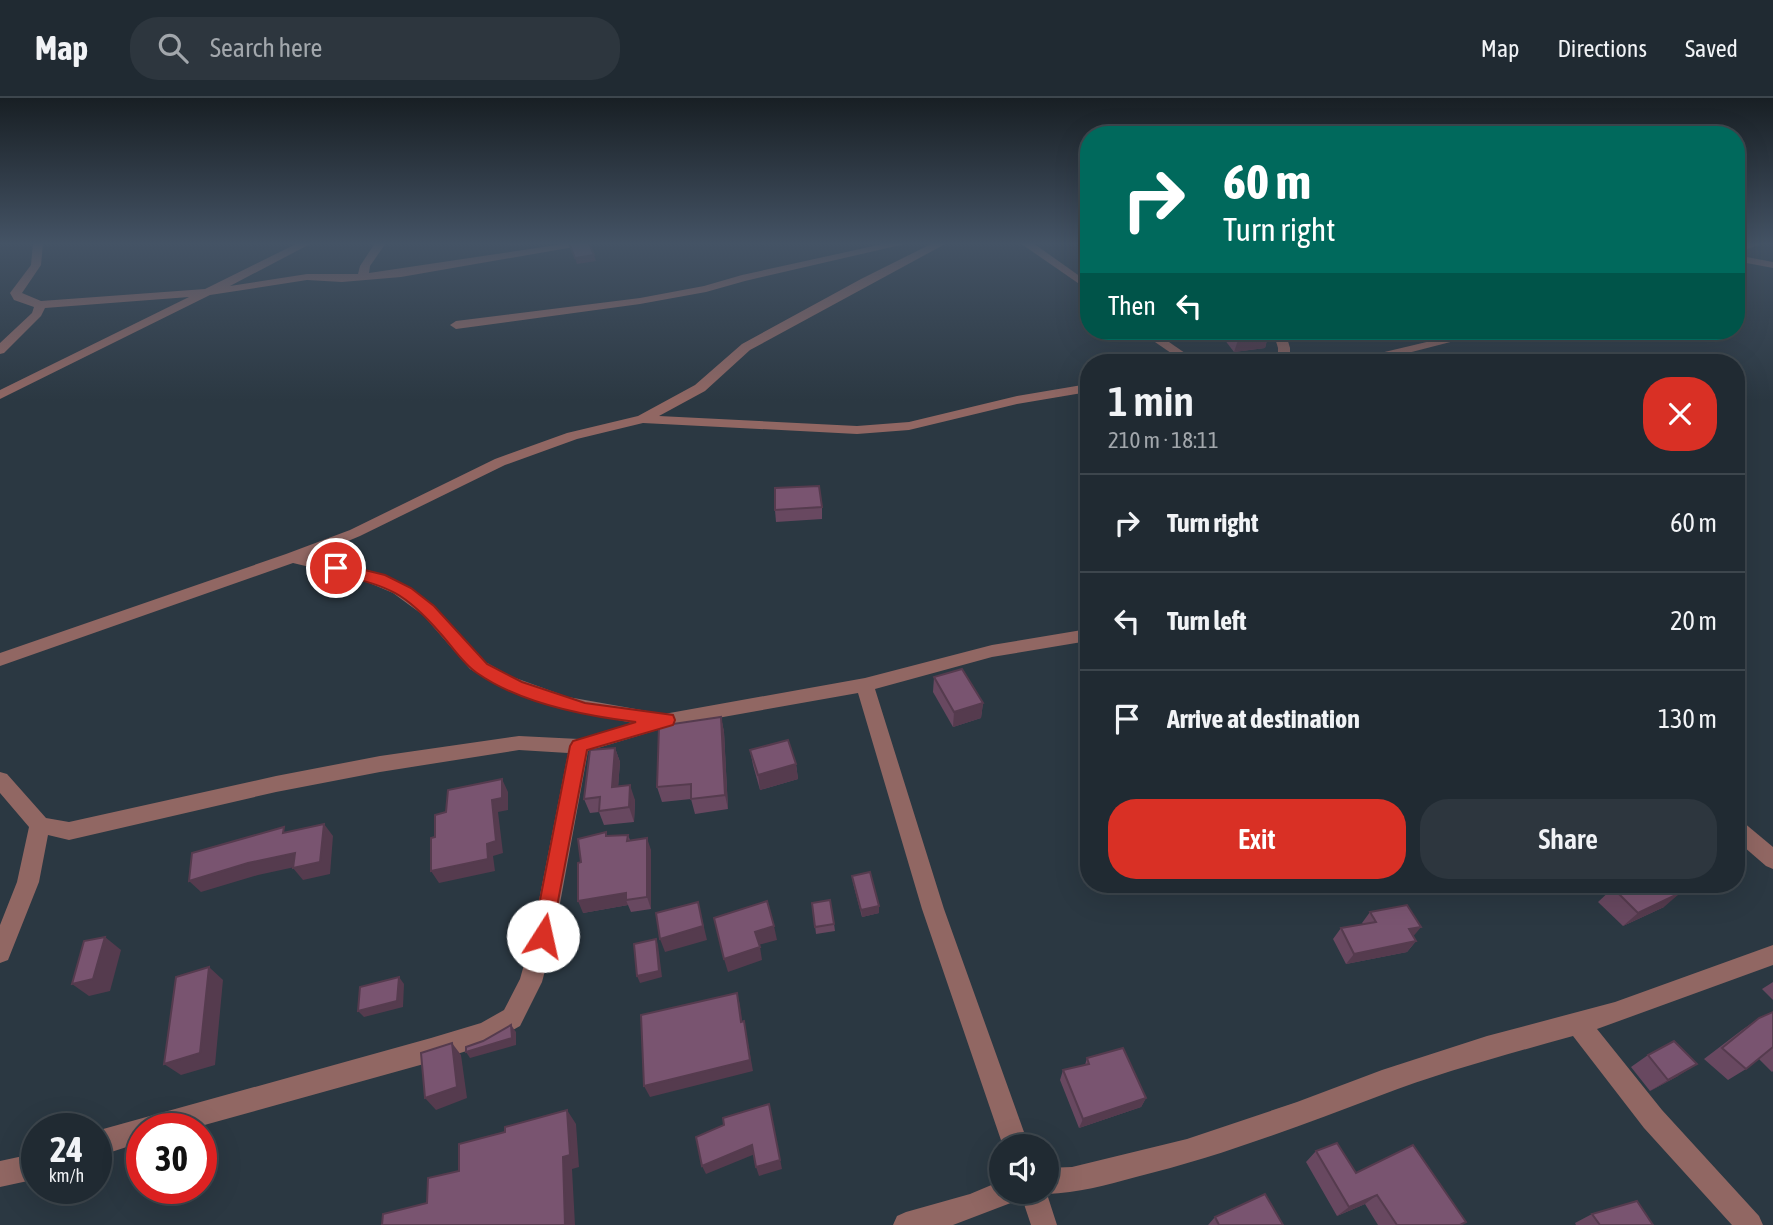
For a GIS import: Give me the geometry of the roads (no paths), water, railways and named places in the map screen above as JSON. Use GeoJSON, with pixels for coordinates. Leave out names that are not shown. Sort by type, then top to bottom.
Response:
{"type":"FeatureCollection","features":[{"type":"Feature","properties":{"kind":"street"},"geometry":{"type":"LineString","coordinates":[[17,296],[40,305],[163,296]]}},
{"type":"Feature","properties":{"kind":"street"},"geometry":{"type":"LineString","coordinates":[[0,395],[203,296]]}},
{"type":"Feature","properties":{"kind":"street"},"geometry":{"type":"LineString","coordinates":[[456,325],[670,296]]}},
{"type":"Feature","properties":{"kind":"street"},"geometry":{"type":"LineString","coordinates":[[0,660],[292,558],[355,533],[541,446],[643,419],[700,388],[746,347],[838,296]]}},
{"type":"Feature","properties":{"kind":"street"},"geometry":{"type":"LineString","coordinates":[[0,350],[37,314],[40,305]]}},
{"type":"Feature","properties":{"kind":"street"},"geometry":{"type":"LineString","coordinates":[[1159,340],[1180,354]]}},
{"type":"Feature","properties":{"kind":"street"},"geometry":{"type":"LineString","coordinates":[[1392,354],[1450,340]]}},
{"type":"Feature","properties":{"kind":"street"},"geometry":{"type":"LineString","coordinates":[[643,419],[857,430],[909,426],[1017,400],[1080,389]]}},
{"type":"Feature","properties":{"kind":"street"},"geometry":{"type":"LineString","coordinates":[[292,558],[379,578],[406,591],[429,610],[481,668],[517,687],[585,710],[667,720]]}},
{"type":"Feature","properties":{"kind":"street"},"geometry":{"type":"LineString","coordinates":[[0,780],[40,825],[59,831],[85,829],[276,784],[519,743],[579,746],[667,720],[865,685],[992,651],[1080,636]]}},
{"type":"Feature","properties":{"kind":"street"},"geometry":{"type":"LineString","coordinates":[[865,685],[935,916],[1012,1134]]}},
{"type":"Feature","properties":{"kind":"street"},"geometry":{"type":"LineString","coordinates":[[201,1113],[431,1050],[486,1033],[512,1017],[531,982],[543,936],[579,746]]}},
{"type":"Feature","properties":{"kind":"street"},"geometry":{"type":"LineString","coordinates":[[0,953],[27,882],[40,825]]}},
{"type":"Feature","properties":{"kind":"street"},"geometry":{"type":"LineString","coordinates":[[1745,836],[1773,860]]}},
{"type":"Feature","properties":{"kind":"street"},"geometry":{"type":"LineString","coordinates":[[1059,1180],[1072,1180],[1187,1152],[1297,1115],[1382,1082],[1487,1048],[1578,1025],[1773,955]]}},
{"type":"Feature","properties":{"kind":"street"},"geometry":{"type":"LineString","coordinates":[[1578,1025],[1653,1119],[1750,1225]]}},
{"type":"Feature","properties":{"kind":"street"},"geometry":{"type":"LineString","coordinates":[[0,1174],[21,1169]]}},
{"type":"Feature","properties":{"kind":"street"},"geometry":{"type":"LineString","coordinates":[[906,1225],[989,1200]]}},
{"type":"Feature","properties":{"kind":"street"},"geometry":{"type":"LineString","coordinates":[[1036,1204],[1044,1225]]}}]}
